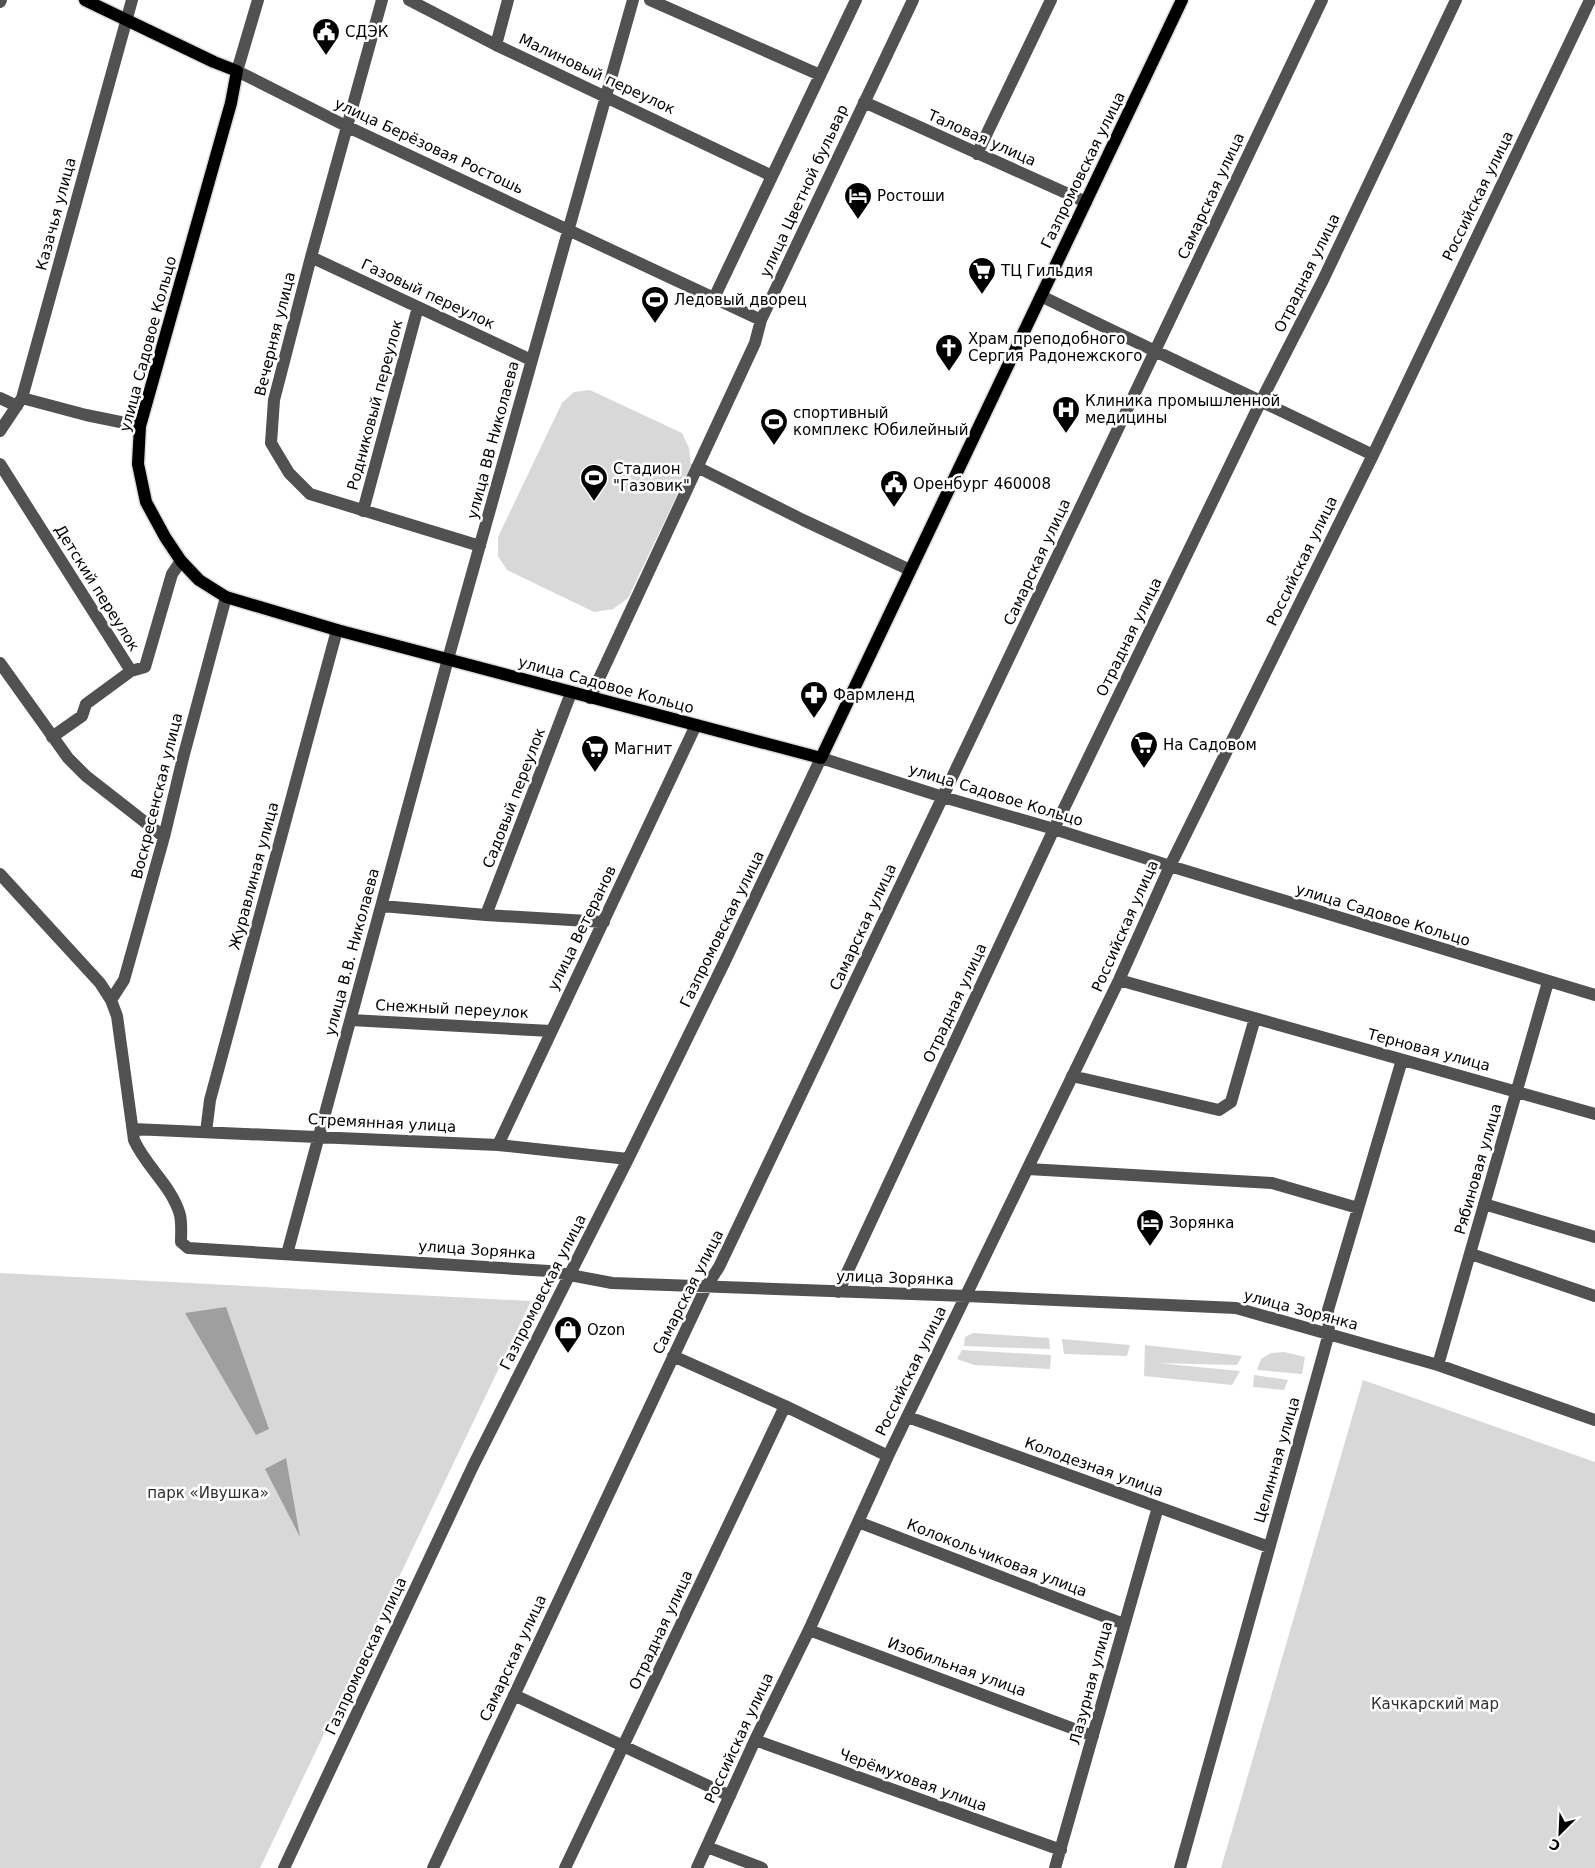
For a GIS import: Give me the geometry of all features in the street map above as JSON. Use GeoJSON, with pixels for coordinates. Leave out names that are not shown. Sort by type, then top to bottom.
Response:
{"type":"FeatureCollection","features":[{"type":"Feature","properties":{"kind":"main road","name":"улица Берёзовая Ростошь"},"geometry":{"type":"LineString","coordinates":[[85,0],[214,62],[237,71]]}},
{"type":"Feature","properties":{"kind":"main road","name":"Газпромовская улица"},"geometry":{"type":"LineString","coordinates":[[821,758],[1182,0]]}},
{"type":"Feature","properties":{"kind":"main road","name":"улица Садовое Кольцо"},"geometry":{"type":"LineString","coordinates":[[237,71],[231,103],[140,426],[138,464],[146,502],[165,537],[181,561],[199,580],[226,597],[337,630],[821,758]]}},
{"type":"Feature","properties":{"kind":"street","name":"Казачья улица"},"geometry":{"type":"LineString","coordinates":[[0,431],[19,402],[132,0]]}},
{"type":"Feature","properties":{"kind":"street","name":"улица Садовое Кольцо"},"geometry":{"type":"LineString","coordinates":[[237,71],[258,0]]}},
{"type":"Feature","properties":{"kind":"street","name":"Вечерняя улица"},"geometry":{"type":"LineString","coordinates":[[382,0],[311,257],[274,400],[271,442],[289,473],[310,494],[480,546]]}},
{"type":"Feature","properties":{"kind":"street","name":"Малиновый переулок"},"geometry":{"type":"LineString","coordinates":[[409,0],[496,45],[772,176]]}},
{"type":"Feature","properties":{"kind":"street"},"geometry":{"type":"LineString","coordinates":[[496,45],[508,0]]}},
{"type":"Feature","properties":{"kind":"street"},"geometry":{"type":"LineString","coordinates":[[569,230],[633,0]]}},
{"type":"Feature","properties":{"kind":"street"},"geometry":{"type":"LineString","coordinates":[[650,0],[820,75]]}},
{"type":"Feature","properties":{"kind":"street"},"geometry":{"type":"LineString","coordinates":[[714,298],[856,0]]}},
{"type":"Feature","properties":{"kind":"street","name":"улица Цветной бульвар"},"geometry":{"type":"LineString","coordinates":[[590,698],[755,343],[761,320],[913,0]]}},
{"type":"Feature","properties":{"kind":"street"},"geometry":{"type":"LineString","coordinates":[[978,154],[1051,0]]}},
{"type":"Feature","properties":{"kind":"street","name":"Самарская улица"},"geometry":{"type":"LineString","coordinates":[[432,1868],[673,1356],[706,1287],[719,1267],[1322,0]]}},
{"type":"Feature","properties":{"kind":"street","name":"Отрадная улица"},"geometry":{"type":"LineString","coordinates":[[838,1292],[1054,829],[1261,401],[1323,280],[1456,0]]}},
{"type":"Feature","properties":{"kind":"street","name":"Российская улица"},"geometry":{"type":"LineString","coordinates":[[697,1868],[755,1740],[809,1630],[888,1456],[1119,980],[1170,866],[1372,455],[1590,0]]}},
{"type":"Feature","properties":{"kind":"street","name":"улица Берёзовая Ростошь"},"geometry":{"type":"LineString","coordinates":[[237,71],[348,127],[761,320]]}},
{"type":"Feature","properties":{"kind":"street","name":"Таловая улица"},"geometry":{"type":"LineString","coordinates":[[864,102],[1086,202]]}},
{"type":"Feature","properties":{"kind":"street","name":"улица ВВ Николаева"},"geometry":{"type":"LineString","coordinates":[[448,659],[569,230]]}},
{"type":"Feature","properties":{"kind":"street","name":"Газовый переулок"},"geometry":{"type":"LineString","coordinates":[[311,257],[532,360]]}},
{"type":"Feature","properties":{"kind":"street"},"geometry":{"type":"LineString","coordinates":[[1041,296],[1154,352],[1372,455]]}},
{"type":"Feature","properties":{"kind":"street","name":"Родниковый переулок"},"geometry":{"type":"LineString","coordinates":[[363,511],[418,307]]}},
{"type":"Feature","properties":{"kind":"street"},"geometry":{"type":"LineString","coordinates":[[0,398],[140,426]]}},
{"type":"Feature","properties":{"kind":"street","name":"Детский переулок"},"geometry":{"type":"LineString","coordinates":[[0,464],[131,672],[146,667],[172,574],[181,561]]}},
{"type":"Feature","properties":{"kind":"street"},"geometry":{"type":"LineString","coordinates":[[698,467],[803,520],[910,570]]}},
{"type":"Feature","properties":{"kind":"street","name":"Воскресенская улица"},"geometry":{"type":"LineString","coordinates":[[111,1000],[124,980],[164,837],[226,597]]}},
{"type":"Feature","properties":{"kind":"street","name":"Журавлиная улица"},"geometry":{"type":"LineString","coordinates":[[206,1132],[210,1100],[337,630]]}},
{"type":"Feature","properties":{"kind":"street","name":"улица В.В. Николаева"},"geometry":{"type":"LineString","coordinates":[[287,1254],[448,659]]}},
{"type":"Feature","properties":{"kind":"street"},"geometry":{"type":"LineString","coordinates":[[0,663],[68,758],[86,776],[164,837]]}},
{"type":"Feature","properties":{"kind":"street"},"geometry":{"type":"LineString","coordinates":[[52,737],[82,716],[86,704],[131,672]]}},
{"type":"Feature","properties":{"kind":"street","name":"Садовый переулок"},"geometry":{"type":"LineString","coordinates":[[486,915],[571,693]]}},
{"type":"Feature","properties":{"kind":"street","name":"улица Ветеранов"},"geometry":{"type":"LineString","coordinates":[[498,1146],[696,725]]}},
{"type":"Feature","properties":{"kind":"street","name":"улица Садовое Кольцо"},"geometry":{"type":"LineString","coordinates":[[821,758],[943,797],[1054,829],[1595,995]]}},
{"type":"Feature","properties":{"kind":"street","name":"Газпромовская улица"},"geometry":{"type":"LineString","coordinates":[[284,1868],[473,1466],[628,1159],[725,961],[821,758]]}},
{"type":"Feature","properties":{"kind":"street"},"geometry":{"type":"LineString","coordinates":[[0,874],[100,983],[111,1000],[117,1016],[133,1129]]}},
{"type":"Feature","properties":{"kind":"street"},"geometry":{"type":"LineString","coordinates":[[382,906],[486,915],[604,922]]}},
{"type":"Feature","properties":{"kind":"street","name":"Терновая улица"},"geometry":{"type":"LineString","coordinates":[[1119,980],[1595,1114]]}},
{"type":"Feature","properties":{"kind":"street","name":"Рябиновая улица"},"geometry":{"type":"LineString","coordinates":[[1438,1365],[1548,982]]}},
{"type":"Feature","properties":{"kind":"street"},"geometry":{"type":"LineString","coordinates":[[1072,1076],[1219,1110],[1230,1102],[1255,1018]]}},
{"type":"Feature","properties":{"kind":"street","name":"Снежный переулок"},"geometry":{"type":"LineString","coordinates":[[351,1020],[551,1031]]}},
{"type":"Feature","properties":{"kind":"street","name":"Целинная улица"},"geometry":{"type":"LineString","coordinates":[[1180,1868],[1329,1333],[1328,1310],[1402,1060]]}},
{"type":"Feature","properties":{"kind":"street","name":"Стремянная улица"},"geometry":{"type":"LineString","coordinates":[[133,1129],[320,1136],[498,1146],[628,1159]]}},
{"type":"Feature","properties":{"kind":"street","name":"улица Зорянка"},"geometry":{"type":"LineString","coordinates":[[133,1129],[134,1140],[138,1149],[174,1198],[181,1217],[181,1242],[188,1248],[549,1271],[612,1283],[1236,1308],[1438,1365],[1595,1420]]}},
{"type":"Feature","properties":{"kind":"street"},"geometry":{"type":"LineString","coordinates":[[1028,1169],[1272,1183],[1358,1208]]}},
{"type":"Feature","properties":{"kind":"street"},"geometry":{"type":"LineString","coordinates":[[1484,1204],[1595,1237]]}},
{"type":"Feature","properties":{"kind":"street"},"geometry":{"type":"LineString","coordinates":[[1471,1254],[1595,1296]]}},
{"type":"Feature","properties":{"kind":"street"},"geometry":{"type":"LineString","coordinates":[[673,1356],[785,1406],[888,1456]]}},
{"type":"Feature","properties":{"kind":"street","name":"Отрадная улица"},"geometry":{"type":"LineString","coordinates":[[565,1868],[785,1406]]}},
{"type":"Feature","properties":{"kind":"street","name":"Колодезная улица"},"geometry":{"type":"LineString","coordinates":[[908,1417],[1269,1547]]}},
{"type":"Feature","properties":{"kind":"street","name":"Лазурная улица"},"geometry":{"type":"LineString","coordinates":[[1056,1868],[1158,1507]]}},
{"type":"Feature","properties":{"kind":"street","name":"Колокольчиковая улица"},"geometry":{"type":"LineString","coordinates":[[858,1522],[1124,1624]]}},
{"type":"Feature","properties":{"kind":"street","name":"Изобильная улица"},"geometry":{"type":"LineString","coordinates":[[809,1630],[1094,1736]]}},
{"type":"Feature","properties":{"kind":"street"},"geometry":{"type":"LineString","coordinates":[[514,1695],[730,1796]]}},
{"type":"Feature","properties":{"kind":"street","name":"Черёмуховая улица"},"geometry":{"type":"LineString","coordinates":[[755,1740],[1061,1850]]}},
{"type":"Feature","properties":{"kind":"street"},"geometry":{"type":"LineString","coordinates":[[707,1847],[762,1868]]}},
{"type":"Feature","properties":{"kind":"green space","name":"Стадион \"Газовик\""},"geometry":{"type":"Polygon","coordinates":[[[590,390],[682,433],[689,448],[691,466],[628,598],[613,609],[594,612],[507,570],[498,556],[498,537],[562,403],[574,392],[590,390]]]}},
{"type":"Feature","properties":{"kind":"green space","name":"парк «Ивушка»"},"geometry":{"type":"Polygon","coordinates":[[[0,1273],[531,1301],[260,1868],[0,1868],[0,1273]]]}},
{"type":"Feature","properties":{"kind":"green space"},"geometry":{"type":"Polygon","coordinates":[[[973,1333],[1049,1338],[1050,1349],[964,1346],[965,1337],[973,1333]]]}},
{"type":"Feature","properties":{"kind":"green space"},"geometry":{"type":"Polygon","coordinates":[[[1062,1339],[1130,1345],[1127,1356],[1064,1354],[1062,1339]]]}},
{"type":"Feature","properties":{"kind":"green space"},"geometry":{"type":"Polygon","coordinates":[[[1145,1345],[1242,1356],[1237,1365],[1157,1363],[1240,1371],[1232,1385],[1144,1376],[1145,1345]]]}},
{"type":"Feature","properties":{"kind":"green space"},"geometry":{"type":"Polygon","coordinates":[[[962,1350],[1051,1355],[1050,1369],[974,1365],[957,1359],[962,1350]]]}},
{"type":"Feature","properties":{"kind":"green space"},"geometry":{"type":"Polygon","coordinates":[[[1284,1352],[1305,1357],[1302,1374],[1257,1370],[1261,1359],[1271,1353],[1284,1352]]]}},
{"type":"Feature","properties":{"kind":"green space"},"geometry":{"type":"Polygon","coordinates":[[[1254,1375],[1288,1380],[1284,1390],[1253,1387],[1254,1375]]]}},
{"type":"Feature","properties":{"kind":"green space","name":"Качкарский мар"},"geometry":{"type":"Polygon","coordinates":[[[1363,1380],[1595,1462],[1595,1868],[1221,1868],[1363,1380]]]}},
{"type":"Feature","properties":{"kind":"shaded area"},"geometry":{"type":"Polygon","coordinates":[[[226,1307],[269,1429],[256,1435],[185,1313],[226,1307]]]}},
{"type":"Feature","properties":{"kind":"shaded area"},"geometry":{"type":"Polygon","coordinates":[[[286,1458],[300,1537],[265,1469],[286,1458]]]}},
{"type":"Feature","properties":{"kind":"place","name":"СДЭК"},"geometry":{"type":"Point","coordinates":[326,56]}},
{"type":"Feature","properties":{"kind":"place","name":"Ростоши"},"geometry":{"type":"Point","coordinates":[858,220]}},
{"type":"Feature","properties":{"kind":"place","name":"ТЦ Гильдия"},"geometry":{"type":"Point","coordinates":[982,295]}},
{"type":"Feature","properties":{"kind":"place","name":"Ледовый дворец"},"geometry":{"type":"Point","coordinates":[655,324]}},
{"type":"Feature","properties":{"kind":"place","name":"Храм преподобного Сергия Радонежского"},"geometry":{"type":"Point","coordinates":[949,372]}},
{"type":"Feature","properties":{"kind":"place","name":"Клиника промышленной медицины"},"geometry":{"type":"Point","coordinates":[1066,434]}},
{"type":"Feature","properties":{"kind":"place","name":"спортивный комплекс Юбилейный"},"geometry":{"type":"Point","coordinates":[774,446]}},
{"type":"Feature","properties":{"kind":"place","name":"Стадион \"Газовик\""},"geometry":{"type":"Point","coordinates":[594,502]}},
{"type":"Feature","properties":{"kind":"place","name":"Оренбург 460008"},"geometry":{"type":"Point","coordinates":[894,508]}},
{"type":"Feature","properties":{"kind":"place","name":"Фармленд"},"geometry":{"type":"Point","coordinates":[814,719]}},
{"type":"Feature","properties":{"kind":"place","name":"На Садовом"},"geometry":{"type":"Point","coordinates":[1144,769]}},
{"type":"Feature","properties":{"kind":"place","name":"Магнит"},"geometry":{"type":"Point","coordinates":[595,773]}},
{"type":"Feature","properties":{"kind":"place","name":"Зорянка"},"geometry":{"type":"Point","coordinates":[1150,1247]}},
{"type":"Feature","properties":{"kind":"place","name":"Ozon"},"geometry":{"type":"Point","coordinates":[568,1354]}}]}
